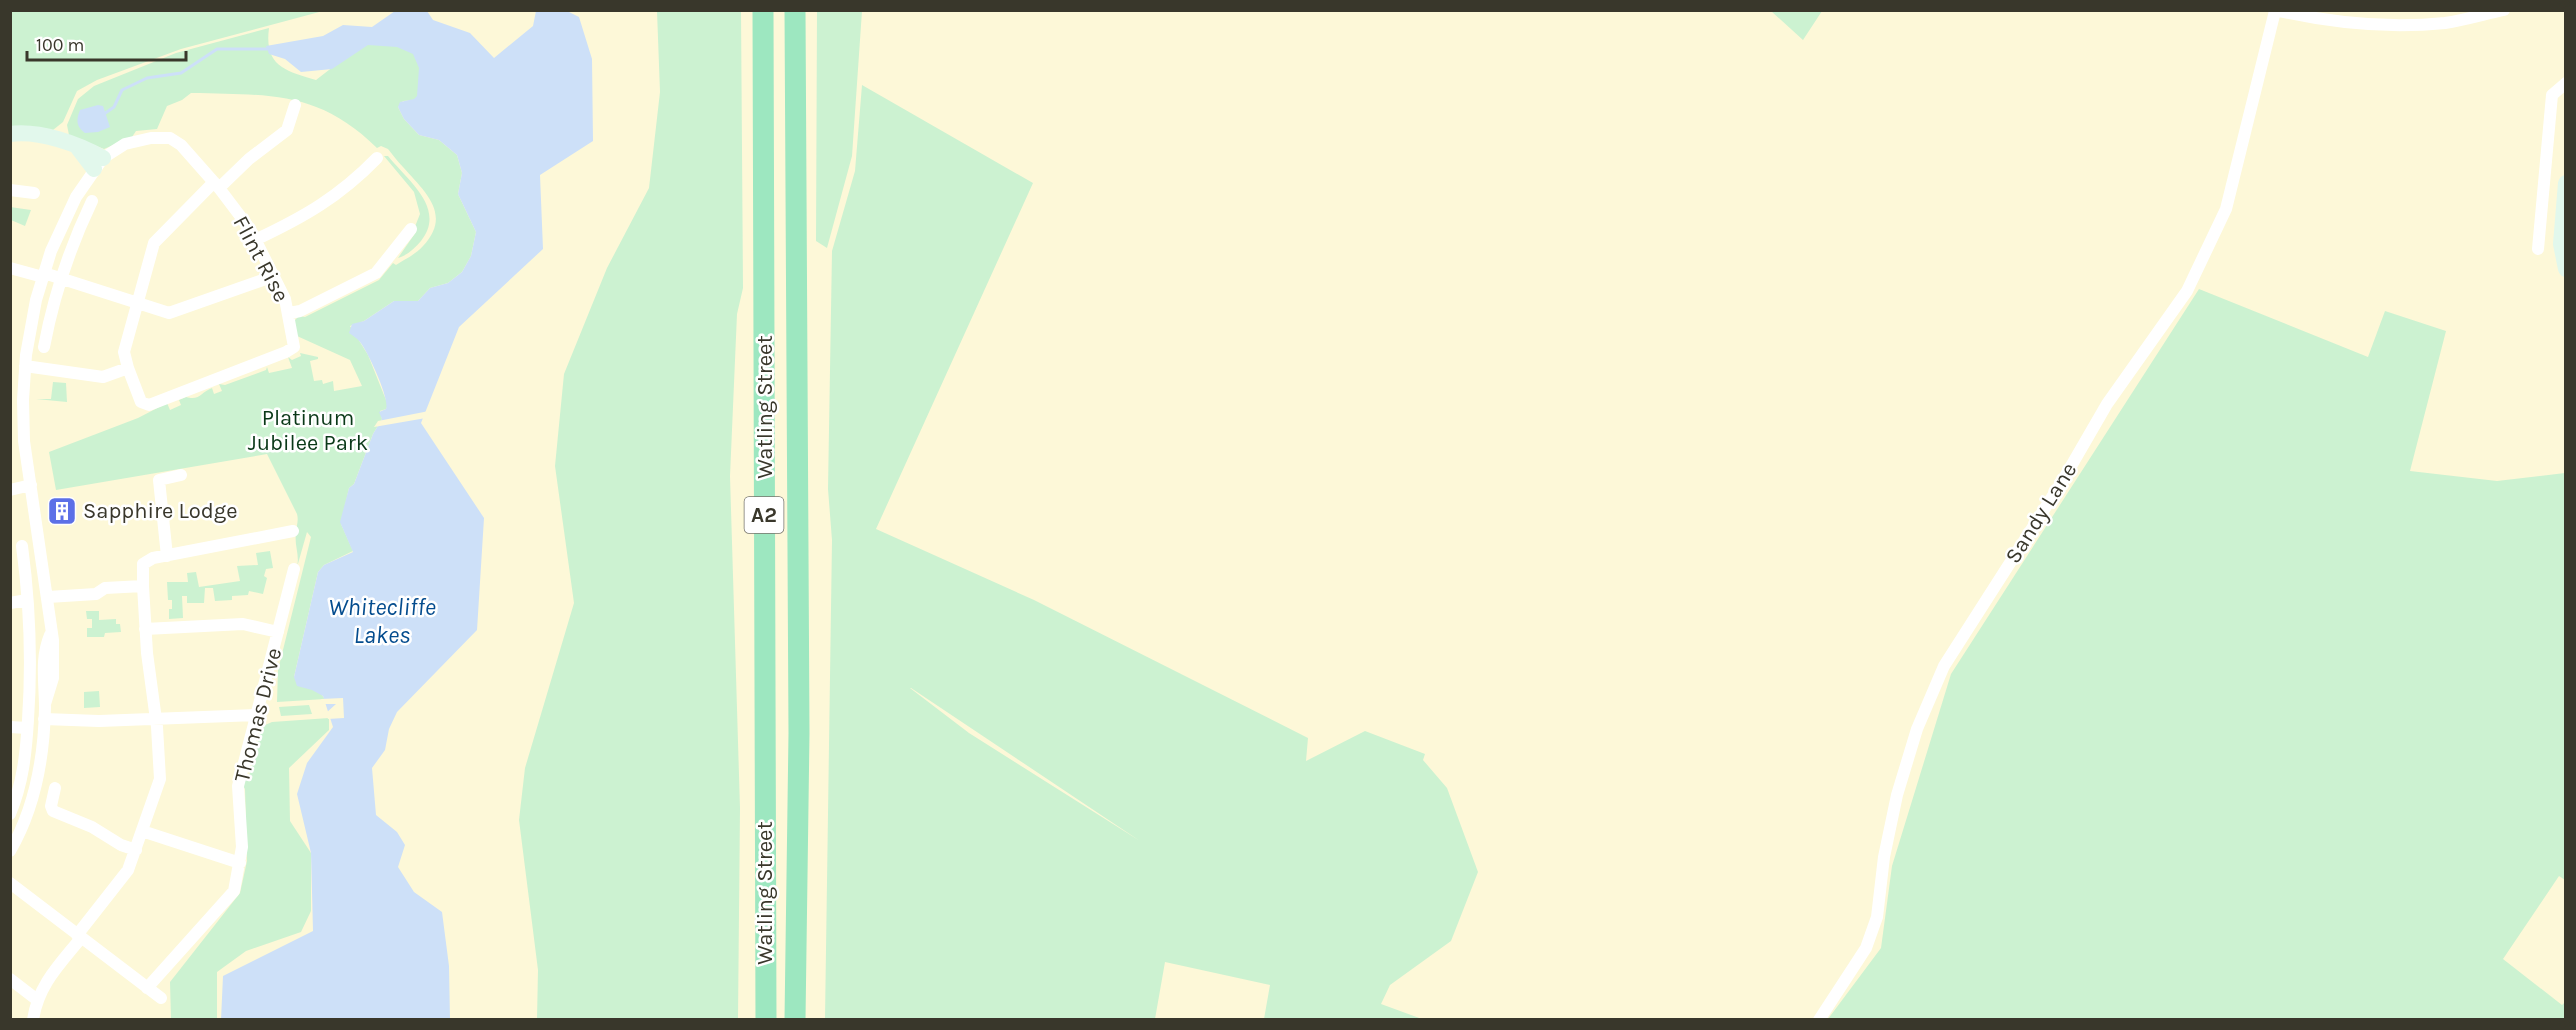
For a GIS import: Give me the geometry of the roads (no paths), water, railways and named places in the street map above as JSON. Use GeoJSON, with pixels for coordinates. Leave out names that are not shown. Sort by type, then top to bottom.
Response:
{"type":"FeatureCollection","features":[{"type":"Feature","properties":{"kind":"highway","name":"Watling Street"},"geometry":{"type":"LineString","coordinates":[[764,10],[766,1020]]}},
{"type":"Feature","properties":{"kind":"highway","name":"Watling Street"},"geometry":{"type":"LineString","coordinates":[[795,10],[799,733],[795,1017]]}},
{"type":"Feature","properties":{"kind":"highway"},"geometry":{"type":"LineString","coordinates":[[795,117],[802,10]]}},
{"type":"Feature","properties":{"kind":"street"},"geometry":{"type":"LineString","coordinates":[[2275,11],[2328,22],[2385,26],[2445,23],[2475,14],[2504,10]]}},
{"type":"Feature","properties":{"kind":"street","name":"Sandy Lane"},"geometry":{"type":"LineString","coordinates":[[1819,1020],[1866,948],[1876,917],[1884,857],[1897,795],[1917,729],[1944,666],[2063,480],[2107,404],[2187,291],[2226,209],[2275,11]]}},
{"type":"Feature","properties":{"kind":"street"},"geometry":{"type":"LineString","coordinates":[[2538,249],[2552,95],[2565,83]]}},
{"type":"Feature","properties":{"kind":"street"},"geometry":{"type":"LineString","coordinates":[[25,366],[103,377],[128,368],[124,352],[139,305],[138,294],[154,243],[216,185],[287,130],[295,105]]}},
{"type":"Feature","properties":{"kind":"street"},"geometry":{"type":"LineString","coordinates":[[10,134],[27,133],[49,136],[78,148],[98,163],[66,216],[43,275],[30,327],[25,366],[23,424],[48,597],[50,634],[53,640],[53,678],[45,704],[41,758],[32,804],[10,851]]}},
{"type":"Feature","properties":{"kind":"street","name":"Flint Rise"},"geometry":{"type":"LineString","coordinates":[[98,163],[133,142],[168,138],[181,145],[245,221],[274,276],[290,313],[294,346],[286,352],[150,405],[141,402],[128,368]]}},
{"type":"Feature","properties":{"kind":"street"},"geometry":{"type":"LineString","coordinates":[[255,240],[322,206],[339,189],[350,186],[377,158]]}},
{"type":"Feature","properties":{"kind":"street"},"geometry":{"type":"LineString","coordinates":[[2565,183],[2561,244],[2565,269]]}},
{"type":"Feature","properties":{"kind":"street"},"geometry":{"type":"LineString","coordinates":[[10,190],[34,193]]}},
{"type":"Feature","properties":{"kind":"street"},"geometry":{"type":"LineString","coordinates":[[44,347],[60,278],[70,248],[92,201]]}},
{"type":"Feature","properties":{"kind":"street"},"geometry":{"type":"LineString","coordinates":[[290,313],[300,311],[376,273],[411,229]]}},
{"type":"Feature","properties":{"kind":"street"},"geometry":{"type":"LineString","coordinates":[[10,268],[60,278],[139,305],[171,313],[274,276]]}},
{"type":"Feature","properties":{"kind":"street"},"geometry":{"type":"LineString","coordinates":[[167,556],[159,480],[181,475]]}},
{"type":"Feature","properties":{"kind":"street"},"geometry":{"type":"LineString","coordinates":[[10,490],[31,485]]}},
{"type":"Feature","properties":{"kind":"street"},"geometry":{"type":"LineString","coordinates":[[33,1020],[36,999],[128,870],[160,779],[145,629],[143,564],[153,558],[293,531]]}},
{"type":"Feature","properties":{"kind":"street"},"geometry":{"type":"LineString","coordinates":[[10,814],[24,768],[32,679],[22,546]]}},
{"type":"Feature","properties":{"kind":"street","name":"Thomas Drive"},"geometry":{"type":"LineString","coordinates":[[147,988],[234,891],[240,863],[242,833],[238,786],[294,569]]}},
{"type":"Feature","properties":{"kind":"street"},"geometry":{"type":"LineString","coordinates":[[48,597],[96,594],[105,588],[143,586]]}},
{"type":"Feature","properties":{"kind":"street"},"geometry":{"type":"LineString","coordinates":[[10,603],[27,600]]}},
{"type":"Feature","properties":{"kind":"street"},"geometry":{"type":"LineString","coordinates":[[145,629],[245,624],[278,632]]}},
{"type":"Feature","properties":{"kind":"street"},"geometry":{"type":"LineString","coordinates":[[44,719],[88,721],[257,715]]}},
{"type":"Feature","properties":{"kind":"street"},"geometry":{"type":"LineString","coordinates":[[10,727],[27,728]]}},
{"type":"Feature","properties":{"kind":"street"},"geometry":{"type":"LineString","coordinates":[[55,788],[51,806],[53,811],[97,829],[121,846],[136,850]]}},
{"type":"Feature","properties":{"kind":"street"},"geometry":{"type":"LineString","coordinates":[[142,831],[240,863]]}},
{"type":"Feature","properties":{"kind":"street"},"geometry":{"type":"LineString","coordinates":[[10,884],[161,998]]}},
{"type":"Feature","properties":{"kind":"street"},"geometry":{"type":"LineString","coordinates":[[10,979],[36,999]]}},
{"type":"Feature","properties":{"kind":"water","name":"Whitecliffe Lakes"},"geometry":{"type":"Polygon","coordinates":[[[395,11],[427,11],[433,20],[470,33],[494,58],[533,26],[536,11],[567,11],[579,17],[592,59],[593,141],[540,175],[543,249],[459,327],[421,423],[484,518],[477,630],[397,712],[389,729],[385,750],[372,768],[376,815],[397,832],[405,845],[398,867],[414,892],[442,912],[449,966],[450,1019],[221,1020],[223,976],[313,931],[311,853],[297,794],[307,763],[333,727],[323,696],[297,686],[294,677],[318,572],[324,565],[353,552],[340,522],[349,488],[354,484],[373,434],[382,419],[379,412],[386,409],[382,386],[368,355],[359,341],[349,333],[352,324],[364,321],[394,301],[418,301],[430,288],[448,283],[462,272],[471,256],[476,232],[458,194],[462,173],[457,155],[439,140],[419,135],[404,119],[398,107],[400,102],[414,99],[417,96],[419,68],[413,54],[397,47],[368,45],[332,69],[301,72],[285,59],[269,54],[266,46],[323,36],[343,25],[372,27],[395,11]]]}},
{"type":"Feature","properties":{"kind":"water"},"geometry":{"type":"Polygon","coordinates":[[[98,105],[103,106],[110,127],[98,132],[85,133],[78,123],[80,110],[98,105]]]}},
{"type":"Feature","properties":{"kind":"waterway"},"geometry":{"type":"LineString","coordinates":[[104,114],[114,107],[122,90],[147,78],[181,73],[217,49],[267,49]]}},
{"type":"Feature","properties":{"kind":"place","name":"Sapphire Lodge"},"geometry":{"type":"Point","coordinates":[62,511]}},
{"type":"Feature","properties":{"kind":"park label","name":"Platinum Jubilee Park"},"geometry":{"type":"Point","coordinates":[308,431]}}]}
